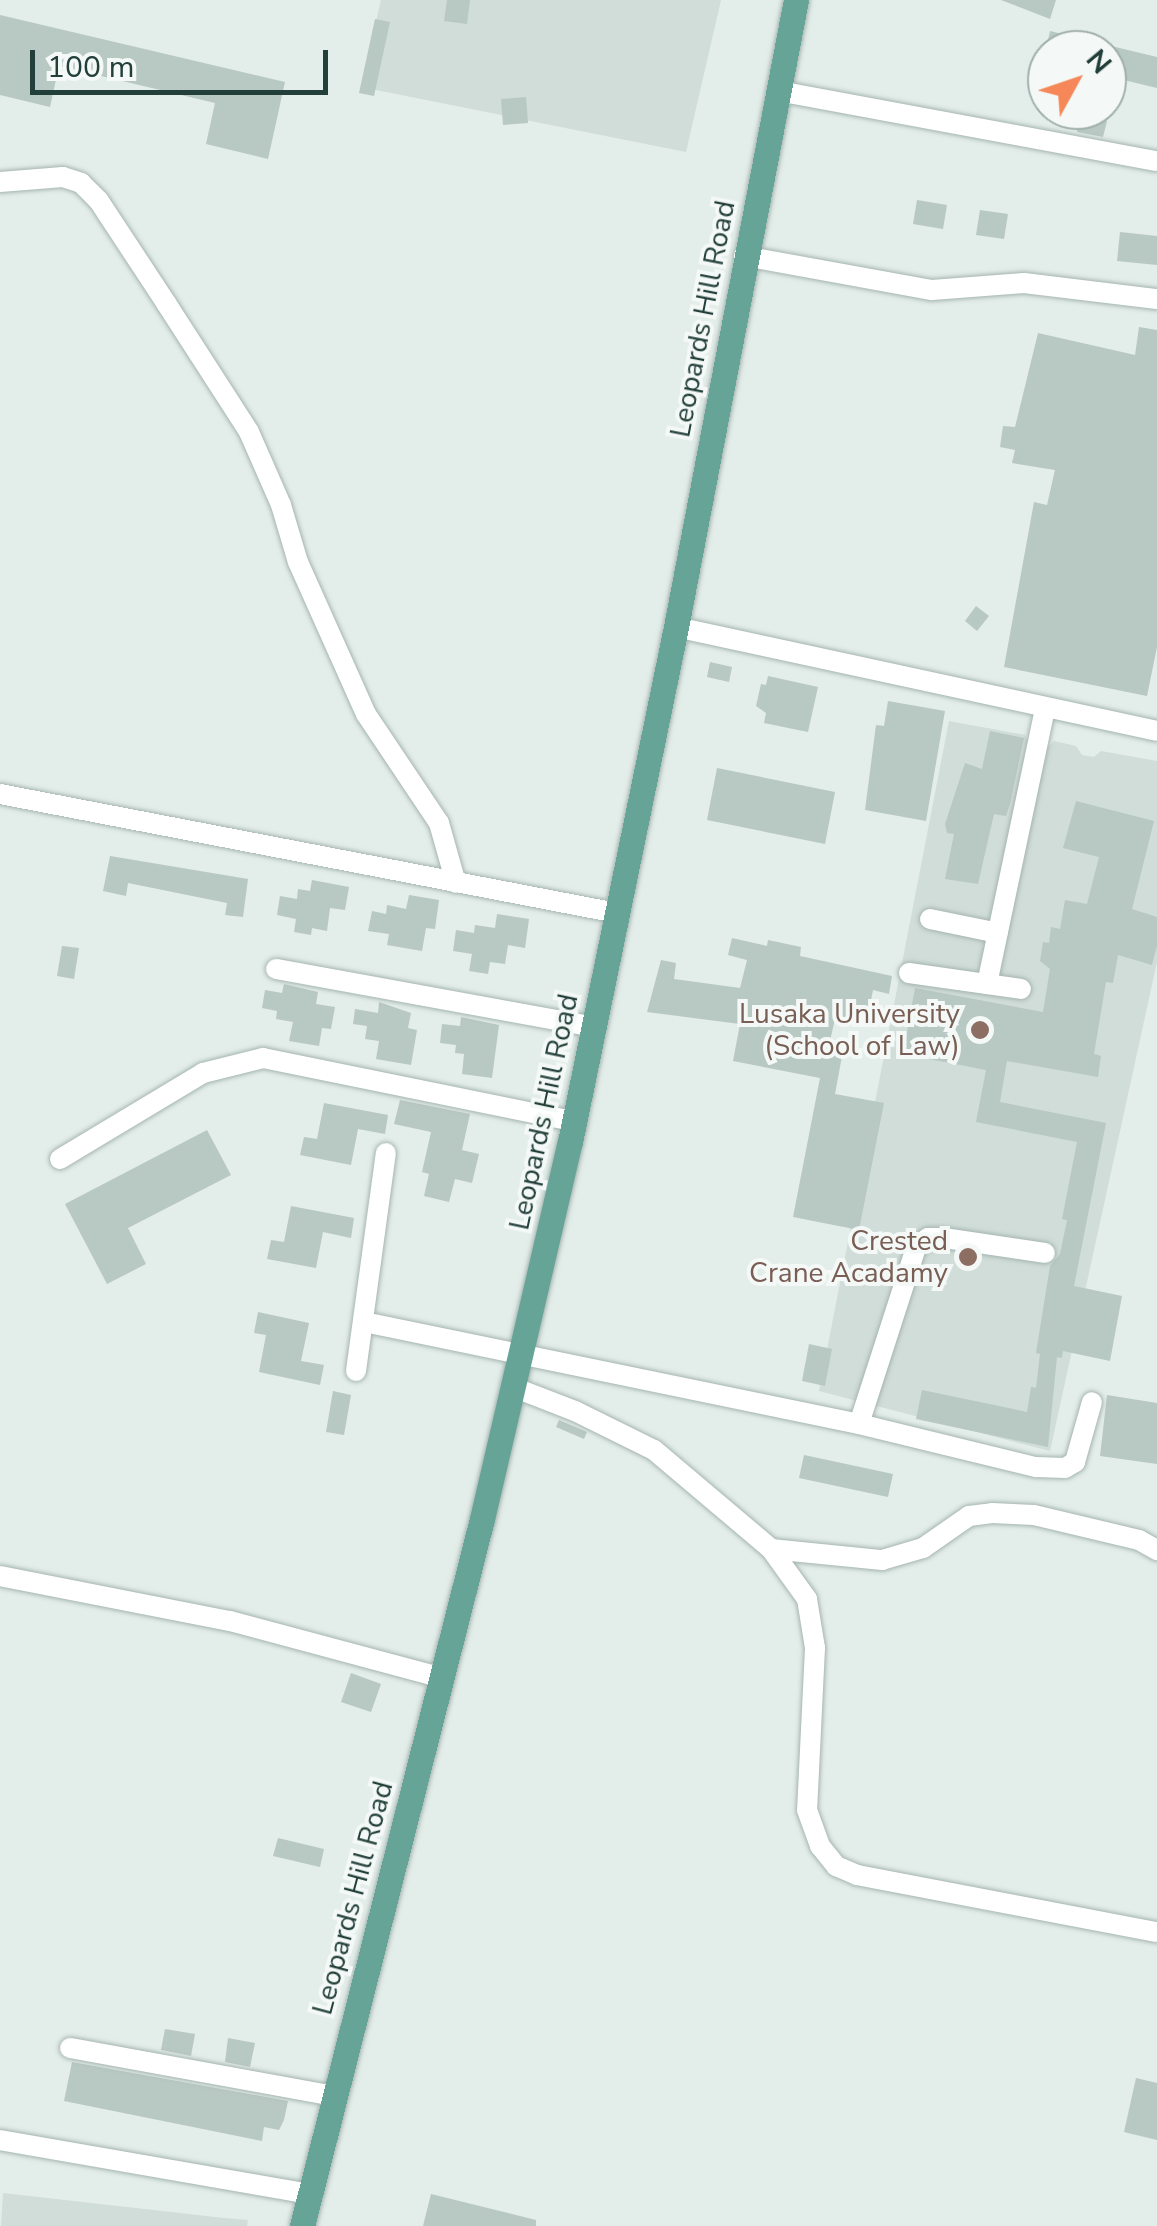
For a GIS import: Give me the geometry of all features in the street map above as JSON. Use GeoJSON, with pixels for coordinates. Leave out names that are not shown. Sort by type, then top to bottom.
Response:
{"type":"FeatureCollection","features":[{"type":"Feature","properties":{"kind":"main road","name":"Leopards Hill Road"},"geometry":{"type":"LineString","coordinates":[[302,2226],[522,1353],[574,1121],[676,627],[796,0]]}},
{"type":"Feature","properties":{"kind":"street"},"geometry":{"type":"LineString","coordinates":[[778,90],[1157,161]]}},
{"type":"Feature","properties":{"kind":"street"},"geometry":{"type":"LineString","coordinates":[[0,182],[63,177],[81,183],[99,201],[166,303],[249,432],[280,505],[298,562],[366,714],[439,823],[456,883]]}},
{"type":"Feature","properties":{"kind":"street"},"geometry":{"type":"LineString","coordinates":[[744,256],[932,290],[1024,283],[1157,299]]}},
{"type":"Feature","properties":{"kind":"street"},"geometry":{"type":"LineString","coordinates":[[676,627],[1157,731]]}},
{"type":"Feature","properties":{"kind":"street"},"geometry":{"type":"LineString","coordinates":[[987,984],[1045,708]]}},
{"type":"Feature","properties":{"kind":"street"},"geometry":{"type":"LineString","coordinates":[[0,794],[617,913]]}},
{"type":"Feature","properties":{"kind":"street"},"geometry":{"type":"LineString","coordinates":[[930,919],[998,932]]}},
{"type":"Feature","properties":{"kind":"street"},"geometry":{"type":"LineString","coordinates":[[276,969],[594,1027]]}},
{"type":"Feature","properties":{"kind":"street"},"geometry":{"type":"LineString","coordinates":[[908,972],[1021,989]]}},
{"type":"Feature","properties":{"kind":"street"},"geometry":{"type":"LineString","coordinates":[[60,1159],[203,1073],[263,1058],[574,1121]]}},
{"type":"Feature","properties":{"kind":"street"},"geometry":{"type":"LineString","coordinates":[[356,1371],[386,1153]]}},
{"type":"Feature","properties":{"kind":"street"},"geometry":{"type":"LineString","coordinates":[[859,1424],[916,1248],[928,1238],[945,1238],[1045,1253]]}},
{"type":"Feature","properties":{"kind":"street"},"geometry":{"type":"LineString","coordinates":[[364,1322],[859,1424],[1036,1467],[1065,1468],[1074,1462],[1092,1402]]}},
{"type":"Feature","properties":{"kind":"street"},"geometry":{"type":"LineString","coordinates":[[513,1387],[575,1410],[654,1450],[771,1549],[806,1598],[815,1648],[807,1810],[820,1846],[836,1866],[856,1875],[1157,1932]]}},
{"type":"Feature","properties":{"kind":"street"},"geometry":{"type":"LineString","coordinates":[[771,1549],[882,1560],[923,1548],[968,1516],[992,1513],[1034,1515],[1139,1540],[1157,1550]]}},
{"type":"Feature","properties":{"kind":"street"},"geometry":{"type":"LineString","coordinates":[[0,1576],[230,1621],[442,1678]]}},
{"type":"Feature","properties":{"kind":"street"},"geometry":{"type":"LineString","coordinates":[[70,2048],[335,2096]]}},
{"type":"Feature","properties":{"kind":"street"},"geometry":{"type":"LineString","coordinates":[[0,2140],[309,2194]]}},
{"type":"Feature","properties":{"kind":"shaded area"},"geometry":{"type":"Polygon","coordinates":[[[381,0],[721,0],[686,152],[361,87],[381,0]]]}},
{"type":"Feature","properties":{"kind":"shaded area"},"geometry":{"type":"Polygon","coordinates":[[[949,721],[1025,735],[1031,746],[1046,749],[1054,741],[1076,746],[1082,755],[1094,757],[1101,751],[1157,761],[1157,962],[1050,1451],[819,1391],[949,721]]]}},
{"type":"Feature","properties":{"kind":"shaded area"},"geometry":{"type":"Polygon","coordinates":[[[3,2193],[248,2220],[247,2226],[1,2226],[3,2193]]]}},
{"type":"Feature","properties":{"kind":"building"},"geometry":{"type":"Polygon","coordinates":[[[447,0],[470,0],[467,24],[444,21],[447,0]]]}},
{"type":"Feature","properties":{"kind":"building"},"geometry":{"type":"Polygon","coordinates":[[[1001,0],[1056,0],[1050,19],[1001,0]]]}},
{"type":"Feature","properties":{"kind":"building"},"geometry":{"type":"Polygon","coordinates":[[[0,15],[285,82],[268,159],[206,144],[215,103],[59,66],[50,107],[0,95],[0,15]]]}},
{"type":"Feature","properties":{"kind":"building"},"geometry":{"type":"Polygon","coordinates":[[[375,19],[390,22],[374,96],[359,93],[375,19]]]}},
{"type":"Feature","properties":{"kind":"building"},"geometry":{"type":"Polygon","coordinates":[[[1127,50],[1157,57],[1157,88],[1127,81],[1127,50]]]}},
{"type":"Feature","properties":{"kind":"building"},"geometry":{"type":"Polygon","coordinates":[[[526,97],[528,123],[503,125],[501,99],[526,97]]]}},
{"type":"Feature","properties":{"kind":"building"},"geometry":{"type":"Polygon","coordinates":[[[1077,130],[1105,130],[1103,137],[1077,130]]]}},
{"type":"Feature","properties":{"kind":"building"},"geometry":{"type":"Polygon","coordinates":[[[917,200],[947,205],[943,229],[913,224],[917,200]]]}},
{"type":"Feature","properties":{"kind":"building"},"geometry":{"type":"Polygon","coordinates":[[[980,210],[1008,214],[1004,239],[976,235],[980,210]]]}},
{"type":"Feature","properties":{"kind":"building"},"geometry":{"type":"Polygon","coordinates":[[[1120,232],[1157,236],[1157,265],[1117,261],[1120,232]]]}},
{"type":"Feature","properties":{"kind":"building"},"geometry":{"type":"Polygon","coordinates":[[[1139,327],[1157,330],[1157,647],[1147,696],[1004,667],[1034,502],[1047,505],[1055,470],[1012,463],[1015,450],[1000,447],[1003,426],[1015,427],[1038,333],[1135,355],[1139,327]]]}},
{"type":"Feature","properties":{"kind":"building"},"geometry":{"type":"Polygon","coordinates":[[[976,606],[989,616],[977,631],[965,621],[976,606]]]}},
{"type":"Feature","properties":{"kind":"building"},"geometry":{"type":"Polygon","coordinates":[[[710,662],[732,667],[729,682],[707,677],[710,662]]]}},
{"type":"Feature","properties":{"kind":"building"},"geometry":{"type":"Polygon","coordinates":[[[768,676],[818,687],[808,732],[764,723],[766,713],[756,706],[761,684],[766,685],[768,676]]]}},
{"type":"Feature","properties":{"kind":"building"},"geometry":{"type":"Polygon","coordinates":[[[888,701],[945,711],[926,821],[865,810],[876,725],[884,726],[888,701]]]}},
{"type":"Feature","properties":{"kind":"building"},"geometry":{"type":"Polygon","coordinates":[[[990,731],[1024,738],[1010,804],[1006,816],[994,814],[978,884],[945,879],[954,834],[947,833],[945,824],[965,763],[982,769],[990,731]]]}},
{"type":"Feature","properties":{"kind":"building"},"geometry":{"type":"Polygon","coordinates":[[[717,768],[835,792],[825,844],[707,820],[717,768]]]}},
{"type":"Feature","properties":{"kind":"building"},"geometry":{"type":"Polygon","coordinates":[[[1076,801],[1154,821],[1132,909],[1157,917],[1157,946],[1152,965],[1118,955],[1113,983],[1106,982],[1094,1054],[1101,1056],[1098,1077],[1007,1061],[1000,1102],[1106,1123],[1074,1286],[1122,1296],[1110,1361],[1063,1351],[1062,1358],[1057,1357],[1048,1447],[916,1419],[922,1390],[1027,1412],[1031,1387],[1036,1388],[1040,1354],[1036,1353],[1050,1266],[1060,1254],[1067,1220],[1062,1219],[1077,1142],[976,1122],[986,1070],[903,1054],[915,988],[1043,1012],[1050,969],[1040,961],[1043,942],[1049,943],[1051,927],[1060,929],[1065,900],[1087,904],[1099,857],[1063,848],[1076,801]]]}},
{"type":"Feature","properties":{"kind":"building"},"geometry":{"type":"Polygon","coordinates":[[[110,856],[248,879],[243,917],[225,915],[227,903],[128,883],[126,896],[103,891],[110,856]]]}},
{"type":"Feature","properties":{"kind":"building"},"geometry":{"type":"Polygon","coordinates":[[[312,880],[349,887],[345,910],[330,908],[327,931],[312,928],[311,935],[294,932],[296,919],[277,915],[280,896],[297,899],[298,889],[310,891],[312,880]]]}},
{"type":"Feature","properties":{"kind":"building"},"geometry":{"type":"Polygon","coordinates":[[[409,895],[439,900],[435,929],[426,928],[422,951],[387,945],[389,934],[368,931],[372,911],[386,914],[387,905],[406,909],[409,895]]]}},
{"type":"Feature","properties":{"kind":"building"},"geometry":{"type":"Polygon","coordinates":[[[497,914],[529,919],[525,948],[508,945],[505,964],[490,962],[488,974],[469,971],[472,954],[453,951],[456,930],[474,933],[475,925],[495,928],[497,914]]]}},
{"type":"Feature","properties":{"kind":"building"},"geometry":{"type":"Polygon","coordinates":[[[732,938],[767,946],[768,940],[801,947],[800,956],[892,976],[889,994],[873,990],[866,1026],[835,1019],[827,1054],[842,1056],[835,1094],[884,1103],[859,1230],[793,1217],[820,1078],[733,1061],[740,1024],[647,1012],[661,960],[676,963],[674,979],[740,988],[747,960],[728,955],[732,938]]]}},
{"type":"Feature","properties":{"kind":"building"},"geometry":{"type":"Polygon","coordinates":[[[62,946],[79,948],[74,979],[57,976],[62,946]]]}},
{"type":"Feature","properties":{"kind":"building"},"geometry":{"type":"Polygon","coordinates":[[[284,984],[318,992],[316,1004],[335,1007],[331,1029],[322,1028],[319,1046],[289,1041],[293,1022],[276,1019],[277,1011],[262,1008],[265,990],[282,993],[284,984]]]}},
{"type":"Feature","properties":{"kind":"building"},"geometry":{"type":"Polygon","coordinates":[[[379,1002],[411,1013],[408,1028],[417,1030],[411,1065],[376,1059],[379,1041],[365,1039],[367,1026],[353,1024],[355,1009],[378,1013],[379,1002]]]}},
{"type":"Feature","properties":{"kind":"building"},"geometry":{"type":"Polygon","coordinates":[[[461,1017],[499,1025],[492,1078],[462,1074],[464,1054],[455,1053],[456,1045],[440,1043],[442,1024],[460,1026],[461,1017]]]}},
{"type":"Feature","properties":{"kind":"building"},"geometry":{"type":"Polygon","coordinates":[[[400,1100],[470,1114],[462,1150],[479,1154],[472,1183],[455,1179],[449,1202],[424,1196],[429,1174],[422,1172],[431,1132],[394,1124],[400,1100]]]}},
{"type":"Feature","properties":{"kind":"building"},"geometry":{"type":"Polygon","coordinates":[[[324,1103],[388,1115],[385,1134],[358,1129],[351,1165],[300,1155],[304,1137],[317,1139],[324,1103]]]}},
{"type":"Feature","properties":{"kind":"building"},"geometry":{"type":"Polygon","coordinates":[[[207,1130],[231,1175],[128,1228],[146,1264],[107,1284],[65,1204],[207,1130]]]}},
{"type":"Feature","properties":{"kind":"building"},"geometry":{"type":"Polygon","coordinates":[[[291,1206],[354,1218],[351,1238],[323,1232],[316,1268],[267,1259],[271,1240],[284,1242],[291,1206]]]}},
{"type":"Feature","properties":{"kind":"building"},"geometry":{"type":"Polygon","coordinates":[[[258,1312],[309,1323],[301,1361],[324,1365],[320,1385],[259,1372],[266,1335],[254,1333],[258,1312]]]}},
{"type":"Feature","properties":{"kind":"building"},"geometry":{"type":"Polygon","coordinates":[[[809,1344],[832,1349],[825,1386],[802,1381],[809,1344]]]}},
{"type":"Feature","properties":{"kind":"building"},"geometry":{"type":"Polygon","coordinates":[[[333,1391],[351,1395],[344,1435],[326,1432],[333,1391]]]}},
{"type":"Feature","properties":{"kind":"building"},"geometry":{"type":"Polygon","coordinates":[[[1107,1395],[1157,1403],[1157,1464],[1100,1456],[1107,1395]]]}},
{"type":"Feature","properties":{"kind":"building"},"geometry":{"type":"Polygon","coordinates":[[[559,1420],[587,1432],[584,1439],[556,1427],[559,1420]]]}},
{"type":"Feature","properties":{"kind":"building"},"geometry":{"type":"Polygon","coordinates":[[[804,1455],[893,1474],[888,1497],[799,1478],[804,1455]]]}},
{"type":"Feature","properties":{"kind":"building"},"geometry":{"type":"Polygon","coordinates":[[[351,1673],[381,1684],[371,1712],[341,1702],[351,1673]]]}},
{"type":"Feature","properties":{"kind":"building"},"geometry":{"type":"Polygon","coordinates":[[[278,1838],[324,1849],[320,1867],[273,1856],[278,1838]]]}},
{"type":"Feature","properties":{"kind":"building"},"geometry":{"type":"Polygon","coordinates":[[[165,2029],[195,2034],[191,2056],[161,2050],[165,2029]]]}},
{"type":"Feature","properties":{"kind":"building"},"geometry":{"type":"Polygon","coordinates":[[[228,2038],[255,2043],[250,2067],[225,2062],[228,2038]]]}},
{"type":"Feature","properties":{"kind":"building"},"geometry":{"type":"Polygon","coordinates":[[[72,2062],[288,2101],[284,2120],[279,2130],[264,2127],[262,2141],[64,2101],[72,2062]]]}},
{"type":"Feature","properties":{"kind":"building"},"geometry":{"type":"Polygon","coordinates":[[[1136,2078],[1157,2083],[1157,2140],[1124,2132],[1136,2078]]]}},
{"type":"Feature","properties":{"kind":"building"},"geometry":{"type":"Polygon","coordinates":[[[431,2194],[536,2220],[536,2226],[423,2226],[431,2194]]]}},
{"type":"Feature","properties":{"kind":"place","name":"Lusaka University (School of Law)"},"geometry":{"type":"Point","coordinates":[980,1030]}},
{"type":"Feature","properties":{"kind":"place","name":"Crested Crane Acadamy"},"geometry":{"type":"Point","coordinates":[968,1257]}}]}
